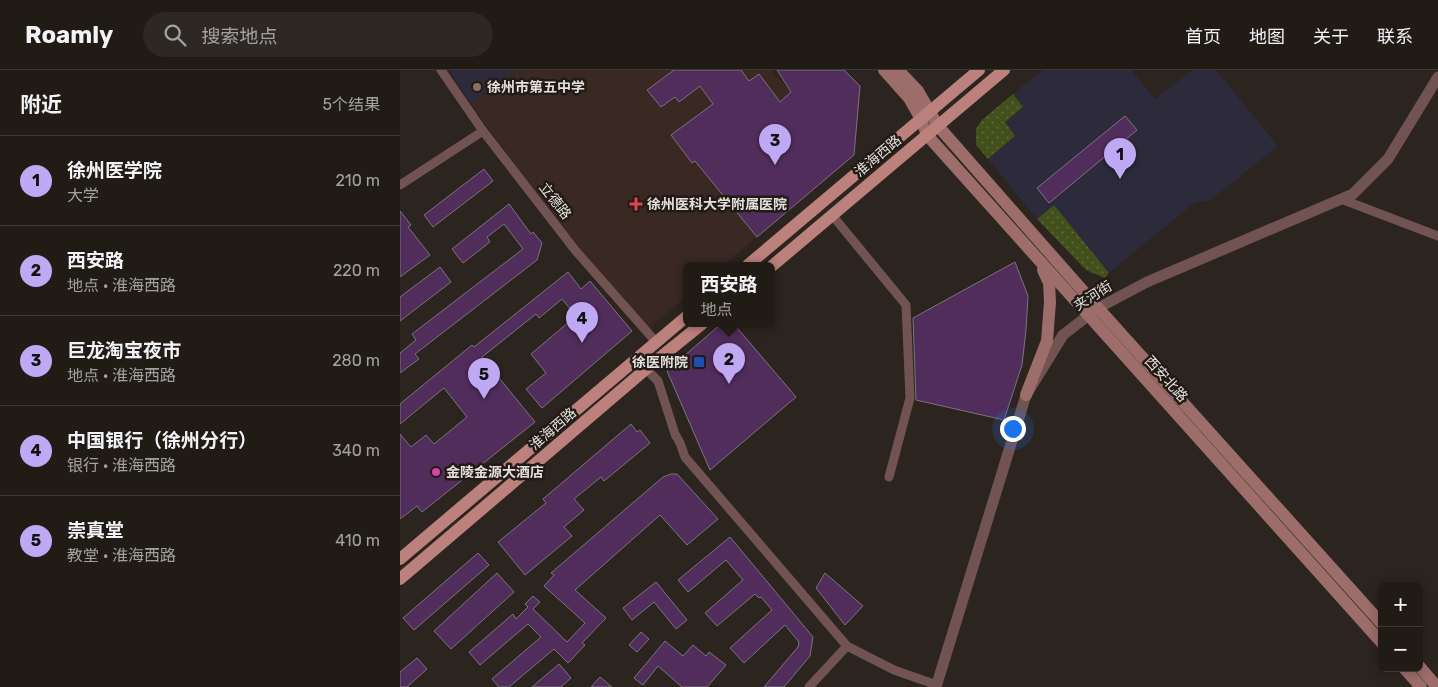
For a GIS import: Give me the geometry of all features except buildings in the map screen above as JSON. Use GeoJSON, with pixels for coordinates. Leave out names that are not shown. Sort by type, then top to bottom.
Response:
{"type":"FeatureCollection","features":[{"type":"Feature","properties":{"kind":"main road"},"geometry":{"type":"LineString","coordinates":[[884,70],[926,115]]}},
{"type":"Feature","properties":{"kind":"main road"},"geometry":{"type":"LineString","coordinates":[[898,70],[918,92],[926,115],[927,135]]}},
{"type":"Feature","properties":{"kind":"main road","name":"淮海西路"},"geometry":{"type":"LineString","coordinates":[[752,262],[979,70]]}},
{"type":"Feature","properties":{"kind":"main road","name":"淮海西路"},"geometry":{"type":"LineString","coordinates":[[775,263],[1004,70]]}},
{"type":"Feature","properties":{"kind":"main road","name":"西安北路"},"geometry":{"type":"LineString","coordinates":[[926,115],[938,126],[1093,312],[1378,638]]}},
{"type":"Feature","properties":{"kind":"main road","name":"西安北路"},"geometry":{"type":"LineString","coordinates":[[927,135],[1036,257],[1093,312],[1378,620]]}},
{"type":"Feature","properties":{"kind":"main road"},"geometry":{"type":"LineString","coordinates":[[1026,395],[1047,341],[1050,302],[1049,283],[1036,257]]}},
{"type":"Feature","properties":{"kind":"main road","name":"淮海西路"},"geometry":{"type":"LineString","coordinates":[[400,559],[683,320]]}},
{"type":"Feature","properties":{"kind":"main road","name":"淮海西路"},"geometry":{"type":"LineString","coordinates":[[400,579],[646,369],[698,327]]}},
{"type":"Feature","properties":{"kind":"main road"},"geometry":{"type":"LineString","coordinates":[[1423,670],[1438,687]]}},
{"type":"Feature","properties":{"kind":"main road"},"geometry":{"type":"LineString","coordinates":[[1408,672],[1421,687]]}},
{"type":"Feature","properties":{"kind":"street","name":"立德路"},"geometry":{"type":"LineString","coordinates":[[441,70],[483,131],[575,250],[656,342]]}},
{"type":"Feature","properties":{"kind":"street","name":"夹河街"},"geometry":{"type":"LineString","coordinates":[[936,686],[1026,395],[1063,336],[1093,312],[1147,282],[1353,194],[1388,159],[1438,77]]}},
{"type":"Feature","properties":{"kind":"street"},"geometry":{"type":"LineString","coordinates":[[400,185],[483,131]]}},
{"type":"Feature","properties":{"kind":"street"},"geometry":{"type":"LineString","coordinates":[[1341,199],[1438,236]]}},
{"type":"Feature","properties":{"kind":"street"},"geometry":{"type":"LineString","coordinates":[[832,215],[906,306],[910,398],[888,477]]}},
{"type":"Feature","properties":{"kind":"street"},"geometry":{"type":"LineString","coordinates":[[646,369],[658,381],[675,434],[685,457],[847,646],[894,670],[936,686]]}},
{"type":"Feature","properties":{"kind":"street"},"geometry":{"type":"LineString","coordinates":[[809,687],[847,646]]}},
{"type":"Feature","properties":{"kind":"shaded area","name":"徐州市第五中学"},"geometry":{"type":"Polygon","coordinates":[[[449,70],[517,70],[471,104],[449,70]]]}},
{"type":"Feature","properties":{"kind":"shaded area","name":"徐州医科大学附属医院"},"geometry":{"type":"Polygon","coordinates":[[[517,70],[771,70],[791,92],[703,170],[757,237],[728,262],[683,262],[683,300],[646,331],[575,250],[471,104],[517,70]]]}},
{"type":"Feature","properties":{"kind":"shaded area"},"geometry":{"type":"Polygon","coordinates":[[[1043,70],[1131,70],[1155,99],[1192,70],[1216,70],[1278,146],[1211,200],[1194,203],[1109,273],[1054,206],[1037,219],[988,159],[1015,136],[1004,122],[1023,107],[1013,94],[1043,70]]]}},
{"type":"Feature","properties":{"kind":"green space"},"geometry":{"type":"Polygon","coordinates":[[[1013,94],[1023,107],[1005,122],[1015,136],[988,159],[976,145],[976,129],[982,120],[1013,94]]]}},
{"type":"Feature","properties":{"kind":"green space"},"geometry":{"type":"Polygon","coordinates":[[[1054,205],[1109,273],[1105,278],[1086,270],[1037,219],[1054,205]]]}},
{"type":"Feature","properties":{"kind":"place","name":"徐州市第五中学"},"geometry":{"type":"Point","coordinates":[477,87]}},
{"type":"Feature","properties":{"kind":"place","name":"巨龙淘宝夜市"},"geometry":{"type":"Point","coordinates":[775,165]}},
{"type":"Feature","properties":{"kind":"place","name":"徐州医学院"},"geometry":{"type":"Point","coordinates":[1120,179]}},
{"type":"Feature","properties":{"kind":"place","name":"徐州医科大学附属医院"},"geometry":{"type":"Point","coordinates":[636,204]}},
{"type":"Feature","properties":{"kind":"place","name":"中国银行（徐州分行）"},"geometry":{"type":"Point","coordinates":[582,343]}},
{"type":"Feature","properties":{"kind":"place","name":"徐医附院"},"geometry":{"type":"Point","coordinates":[699,362]}},
{"type":"Feature","properties":{"kind":"place","name":"西安路"},"geometry":{"type":"Point","coordinates":[729,384]}},
{"type":"Feature","properties":{"kind":"place","name":"崇真堂"},"geometry":{"type":"Point","coordinates":[484,399]}},
{"type":"Feature","properties":{"kind":"place","name":"金陵金源大酒店"},"geometry":{"type":"Point","coordinates":[436,472]}}]}
